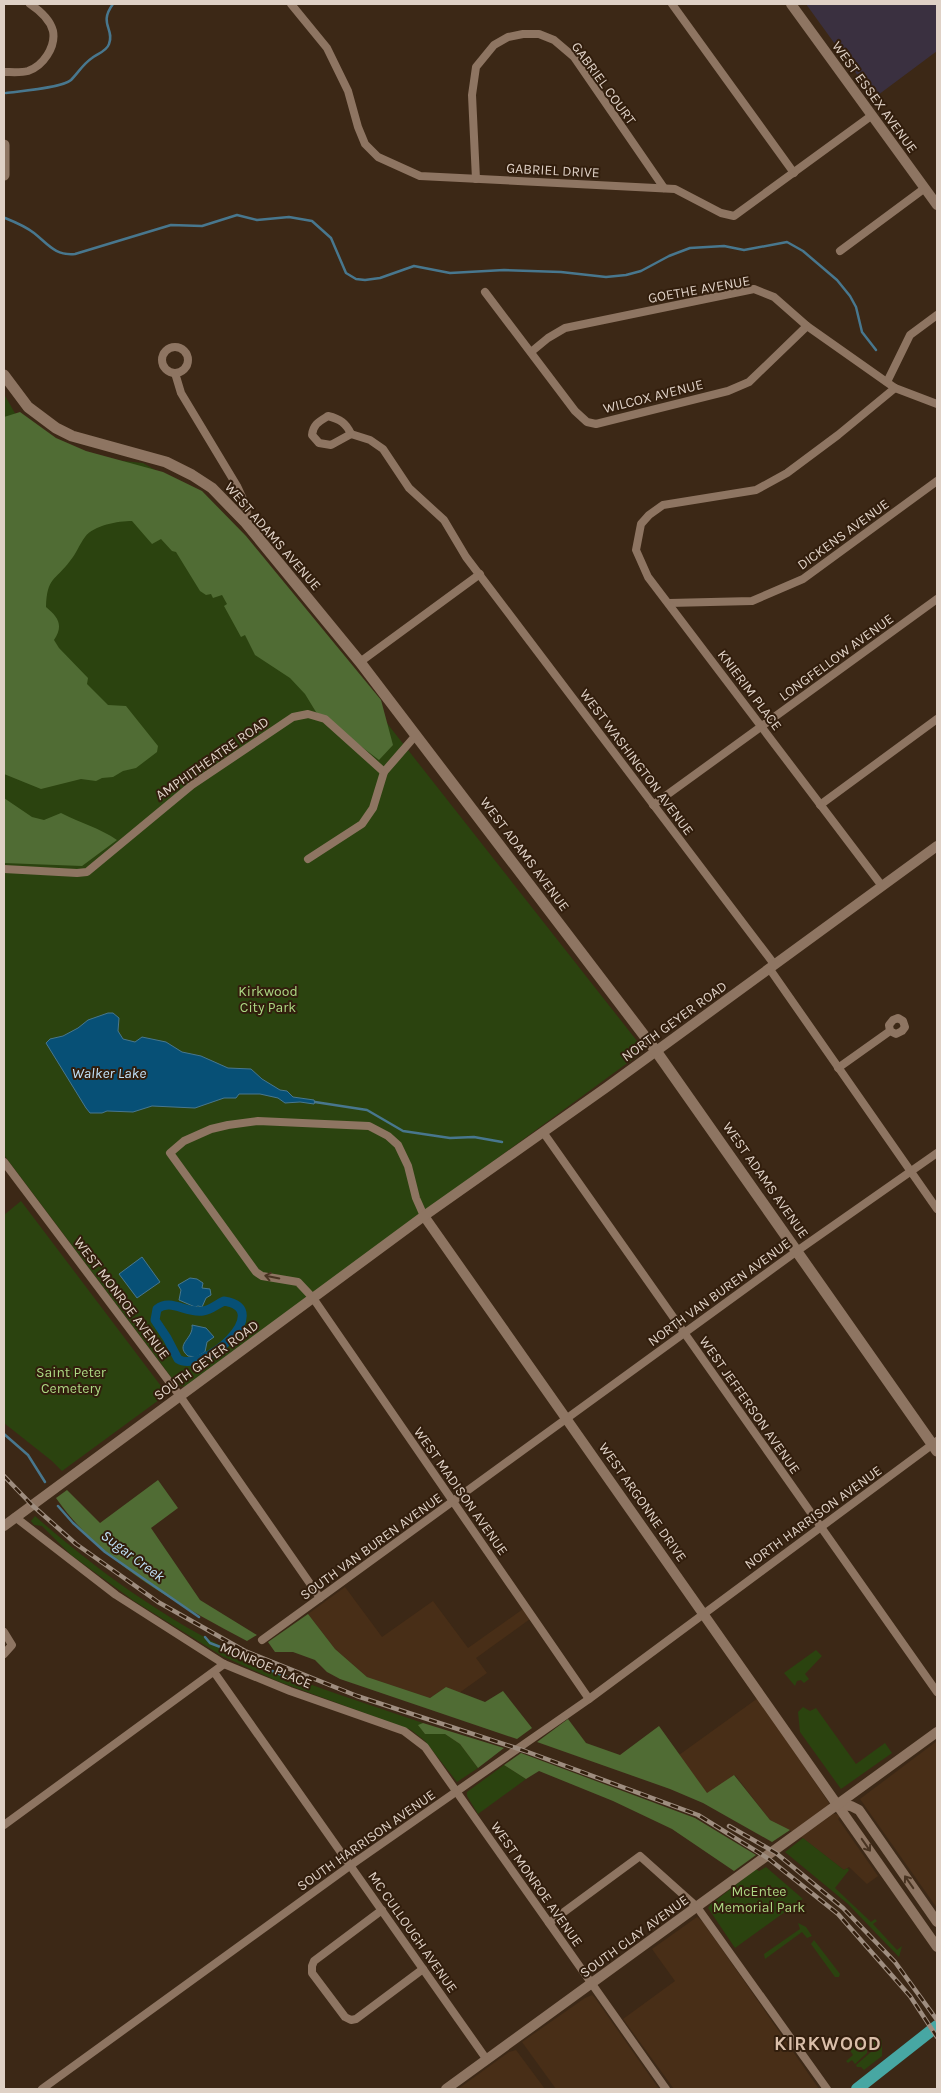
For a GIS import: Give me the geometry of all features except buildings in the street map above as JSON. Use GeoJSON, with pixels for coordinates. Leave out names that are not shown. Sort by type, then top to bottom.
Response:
{"type":"FeatureCollection","features":[{"type":"Feature","properties":{"kind":"main road"},"geometry":{"type":"LineString","coordinates":[[4,145],[4,175]]}},
{"type":"Feature","properties":{"kind":"main road","name":"WEST ADAMS AVENUE"},"geometry":{"type":"LineString","coordinates":[[5,382],[40,418],[72,436],[166,462],[192,474],[229,504],[246,523],[360,662],[656,1051],[936,1445]]}},
{"type":"Feature","properties":{"kind":"main road"},"geometry":{"type":"LineString","coordinates":[[857,2089],[937,2026]]}},
{"type":"Feature","properties":{"kind":"main road"},"geometry":{"type":"LineString","coordinates":[[888,2066],[900,2062],[937,2034]]}},
{"type":"Feature","properties":{"kind":"street"},"geometry":{"type":"LineString","coordinates":[[4,72],[26,72],[39,65],[52,46],[53,31],[47,19],[30,4]]}},
{"type":"Feature","properties":{"kind":"street","name":"GABRIEL DRIVE"},"geometry":{"type":"LineString","coordinates":[[291,4],[327,48],[348,91],[358,127],[366,144],[378,157],[420,176],[675,189],[721,213],[734,216],[871,116]]}},
{"type":"Feature","properties":{"kind":"street"},"geometry":{"type":"LineString","coordinates":[[673,4],[794,173]]}},
{"type":"Feature","properties":{"kind":"street","name":"WEST ESSEX AVENUE"},"geometry":{"type":"LineString","coordinates":[[791,4],[937,205]]}},
{"type":"Feature","properties":{"kind":"street","name":"GABRIEL COURT"},"geometry":{"type":"LineString","coordinates":[[476,179],[472,95],[476,67],[494,45],[508,37],[523,34],[539,34],[554,40],[574,58],[664,188]]}},
{"type":"Feature","properties":{"kind":"street"},"geometry":{"type":"LineString","coordinates":[[840,251],[925,188]]}},
{"type":"Feature","properties":{"kind":"street","name":"GOETHE AVENUE"},"geometry":{"type":"LineString","coordinates":[[531,352],[548,338],[565,328],[754,289],[774,297],[808,326],[895,388],[937,404]]}},
{"type":"Feature","properties":{"kind":"street","name":"WILCOX AVENUE"},"geometry":{"type":"LineString","coordinates":[[485,292],[575,411],[587,422],[596,424],[728,391],[749,382],[808,326]]}},
{"type":"Feature","properties":{"kind":"street"},"geometry":{"type":"LineString","coordinates":[[887,382],[910,335],[937,315]]}},
{"type":"Feature","properties":{"kind":"street"},"geometry":{"type":"LineString","coordinates":[[175,373],[182,393],[238,486],[247,508],[246,523]]}},
{"type":"Feature","properties":{"kind":"street","name":"KNIERIM PLACE"},"geometry":{"type":"LineString","coordinates":[[882,886],[648,577],[636,550],[641,524],[649,515],[663,505],[756,490],[787,473],[838,435],[895,388]]}},
{"type":"Feature","properties":{"kind":"street"},"geometry":{"type":"LineString","coordinates":[[328,416],[339,419],[347,425],[351,434],[331,445],[319,443],[312,435],[313,426],[328,416]]}},
{"type":"Feature","properties":{"kind":"street","name":"WEST WASHINGTON AVENUE"},"geometry":{"type":"LineString","coordinates":[[351,434],[370,440],[388,455],[409,488],[444,520],[466,557],[653,805],[771,966],[838,1068],[937,1209]]}},
{"type":"Feature","properties":{"kind":"street","name":"DICKENS AVENUE"},"geometry":{"type":"LineString","coordinates":[[669,603],[752,601],[803,579],[937,481]]}},
{"type":"Feature","properties":{"kind":"street"},"geometry":{"type":"LineString","coordinates":[[360,662],[480,574]]}},
{"type":"Feature","properties":{"kind":"street","name":"LONGFELLOW AVENUE"},"geometry":{"type":"LineString","coordinates":[[653,805],[937,599]]}},
{"type":"Feature","properties":{"kind":"street","name":"AMPHITHEATRE ROAD"},"geometry":{"type":"LineString","coordinates":[[4,869],[87,872],[192,785],[293,717],[308,714],[325,719],[384,772]]}},
{"type":"Feature","properties":{"kind":"street"},"geometry":{"type":"LineString","coordinates":[[820,805],[937,719]]}},
{"type":"Feature","properties":{"kind":"street"},"geometry":{"type":"LineString","coordinates":[[308,859],[362,824],[368,818],[384,772],[416,735]]}},
{"type":"Feature","properties":{"kind":"street","name":"NORTH GEYER ROAD"},"geometry":{"type":"LineString","coordinates":[[424,1216],[656,1051],[937,846]]}},
{"type":"Feature","properties":{"kind":"street"},"geometry":{"type":"LineString","coordinates":[[838,1068],[890,1032]]}},
{"type":"Feature","properties":{"kind":"street","name":"WEST MADISON AVENUE"},"geometry":{"type":"LineString","coordinates":[[424,1216],[416,1198],[408,1166],[398,1145],[388,1136],[369,1126],[258,1122],[228,1125],[211,1129],[184,1141],[170,1152],[256,1272],[262,1276],[298,1282],[313,1298],[589,1699]]}},
{"type":"Feature","properties":{"kind":"street","name":"WEST JEFFERSON AVENUE"},"geometry":{"type":"LineString","coordinates":[[543,1132],[937,1692]]}},
{"type":"Feature","properties":{"kind":"street","name":"NORTH VAN BUREN AVENUE"},"geometry":{"type":"LineString","coordinates":[[567,1419],[797,1251],[937,1154]]}},
{"type":"Feature","properties":{"kind":"street","name":"WEST MONROE AVENUE"},"geometry":{"type":"LineString","coordinates":[[4,1162],[180,1396],[320,1598]]}},
{"type":"Feature","properties":{"kind":"street","name":"SOUTH GEYER ROAD"},"geometry":{"type":"LineString","coordinates":[[4,1526],[424,1216]]}},
{"type":"Feature","properties":{"kind":"street","name":"WEST ARGONNE DRIVE"},"geometry":{"type":"LineString","coordinates":[[424,1216],[704,1612],[937,1947]]}},
{"type":"Feature","properties":{"kind":"street","name":"SOUTH VAN BUREN AVENUE"},"geometry":{"type":"LineString","coordinates":[[262,1640],[567,1419]]}},
{"type":"Feature","properties":{"kind":"street","name":"NORTH HARRISON AVENUE"},"geometry":{"type":"LineString","coordinates":[[704,1612],[936,1445]]}},
{"type":"Feature","properties":{"kind":"street","name":"MONROE PLACE"},"geometry":{"type":"LineString","coordinates":[[16,1517],[116,1596],[224,1664],[290,1691],[404,1731],[425,1747],[456,1792]]}},
{"type":"Feature","properties":{"kind":"street","name":"SOUTH HARRISON AVENUE"},"geometry":{"type":"LineString","coordinates":[[42,2089],[351,1865],[538,1732],[589,1699],[704,1612]]}},
{"type":"Feature","properties":{"kind":"street"},"geometry":{"type":"LineString","coordinates":[[4,1632],[12,1645],[4,1654]]}},
{"type":"Feature","properties":{"kind":"street"},"geometry":{"type":"LineString","coordinates":[[4,1825],[224,1664]]}},
{"type":"Feature","properties":{"kind":"street","name":"MC CULLOUGH AVENUE"},"geometry":{"type":"LineString","coordinates":[[214,1672],[486,2060]]}},
{"type":"Feature","properties":{"kind":"street","name":"SOUTH CLAY AVENUE"},"geometry":{"type":"LineString","coordinates":[[446,2089],[937,1732]]}},
{"type":"Feature","properties":{"kind":"street","name":"WEST MONROE AVENUE"},"geometry":{"type":"LineString","coordinates":[[456,1792],[666,2089]]}},
{"type":"Feature","properties":{"kind":"street"},"geometry":{"type":"LineString","coordinates":[[838,1805],[851,1806],[859,1810],[937,1922]]}},
{"type":"Feature","properties":{"kind":"street"},"geometry":{"type":"LineString","coordinates":[[549,1923],[640,1856],[698,1907],[827,2089]]}},
{"type":"Feature","properties":{"kind":"street"},"geometry":{"type":"LineString","coordinates":[[914,1913],[926,1905]]}},
{"type":"Feature","properties":{"kind":"street"},"geometry":{"type":"LineString","coordinates":[[382,1910],[314,1961],[312,1972],[345,2017],[351,2020],[356,2019],[423,1970]]}},
{"type":"Feature","properties":{"kind":"shaded area"},"geometry":{"type":"Polygon","coordinates":[[[806,4],[937,4],[937,51],[874,98],[806,4]]]}},
{"type":"Feature","properties":{"kind":"shaded area"},"geometry":{"type":"Polygon","coordinates":[[[345,1587],[382,1637],[433,1601],[468,1648],[523,1609],[530,1619],[476,1658],[487,1673],[459,1693],[446,1687],[430,1698],[367,1677],[335,1649],[308,1614],[345,1587]]]}},
{"type":"Feature","properties":{"kind":"shaded area"},"geometry":{"type":"Polygon","coordinates":[[[758,1698],[829,1803],[828,1806],[793,1832],[770,1820],[735,1775],[707,1794],[679,1755],[758,1698]]]}},
{"type":"Feature","properties":{"kind":"shaded area"},"geometry":{"type":"Polygon","coordinates":[[[937,1741],[937,1908],[860,1799],[937,1741]]]}},
{"type":"Feature","properties":{"kind":"shaded area"},"geometry":{"type":"Polygon","coordinates":[[[833,1814],[837,1814],[840,1817],[838,1819],[878,1876],[867,1884],[849,1867],[844,1870],[801,1837],[833,1814]]]}},
{"type":"Feature","properties":{"kind":"shaded area"},"geometry":{"type":"Polygon","coordinates":[[[697,1917],[703,1922],[819,2089],[674,2089],[623,2019],[675,1981],[652,1949],[697,1917]]]}},
{"type":"Feature","properties":{"kind":"shaded area"},"geometry":{"type":"Polygon","coordinates":[[[592,1995],[659,2089],[556,2089],[522,2042],[592,1995]]]}},
{"type":"Feature","properties":{"kind":"shaded area"},"geometry":{"type":"Polygon","coordinates":[[[516,2050],[545,2089],[458,2089],[509,2052],[516,2050]]]}},
{"type":"Feature","properties":{"kind":"green space","name":"Kirkwood City Park"},"geometry":{"type":"Polygon","coordinates":[[[4,394],[20,422],[94,458],[143,463],[185,487],[231,525],[641,1046],[637,1056],[185,1387],[177,1385],[4,1155],[4,394]]]}},
{"type":"Feature","properties":{"kind":"green space"},"geometry":{"type":"Polygon","coordinates":[[[20,412],[56,438],[86,451],[163,472],[202,491],[246,536],[381,700],[393,745],[379,760],[316,712],[305,694],[290,678],[255,655],[245,635],[241,637],[224,606],[227,604],[222,595],[213,598],[211,594],[206,595],[200,591],[176,552],[172,551],[161,539],[152,544],[132,521],[126,521],[94,529],[85,537],[72,558],[50,585],[46,607],[54,614],[58,622],[59,630],[54,640],[59,648],[88,678],[87,684],[108,705],[126,706],[158,746],[157,752],[136,768],[123,771],[113,777],[102,778],[96,781],[81,779],[41,789],[4,774],[4,417],[20,412]]]}},
{"type":"Feature","properties":{"kind":"green space"},"geometry":{"type":"Polygon","coordinates":[[[4,798],[32,817],[44,820],[61,813],[104,832],[117,840],[82,866],[4,863],[4,798]]]}},
{"type":"Feature","properties":{"kind":"green space","name":"Saint Peter Cemetery"},"geometry":{"type":"Polygon","coordinates":[[[21,1201],[167,1394],[62,1471],[4,1423],[4,1215],[21,1201]]]}},
{"type":"Feature","properties":{"kind":"green space"},"geometry":{"type":"Polygon","coordinates":[[[158,1480],[178,1508],[151,1528],[200,1600],[257,1635],[247,1641],[168,1597],[118,1562],[75,1522],[56,1498],[67,1490],[100,1523],[158,1480]]]}},
{"type":"Feature","properties":{"kind":"green space"},"geometry":{"type":"Polygon","coordinates":[[[35,1516],[60,1538],[141,1599],[199,1634],[229,1650],[279,1672],[423,1723],[419,1725],[425,1734],[445,1734],[460,1744],[478,1768],[457,1782],[425,1741],[411,1730],[277,1681],[222,1656],[134,1601],[71,1555],[42,1526],[34,1525],[31,1521],[35,1516]]]}},
{"type":"Feature","properties":{"kind":"green space"},"geometry":{"type":"Polygon","coordinates":[[[308,1614],[335,1649],[367,1677],[430,1698],[446,1687],[485,1702],[503,1691],[532,1728],[517,1739],[340,1679],[327,1672],[315,1660],[293,1652],[275,1652],[268,1642],[308,1614]]]}},
{"type":"Feature","properties":{"kind":"green space"},"geometry":{"type":"Polygon","coordinates":[[[816,1650],[822,1656],[805,1674],[809,1679],[804,1683],[801,1680],[797,1681],[795,1686],[784,1673],[816,1650]]]}},
{"type":"Feature","properties":{"kind":"green space"},"geometry":{"type":"Polygon","coordinates":[[[803,1707],[810,1711],[816,1708],[856,1764],[885,1743],[892,1753],[841,1789],[800,1732],[798,1712],[803,1707]]]}},
{"type":"Feature","properties":{"kind":"green space"},"geometry":{"type":"Polygon","coordinates":[[[568,1719],[586,1743],[620,1755],[659,1726],[707,1793],[734,1775],[770,1820],[790,1830],[772,1842],[703,1803],[670,1789],[537,1742],[568,1719]]]}},
{"type":"Feature","properties":{"kind":"green space"},"geometry":{"type":"Polygon","coordinates":[[[423,1723],[504,1748],[478,1768],[460,1744],[445,1734],[425,1734],[418,1725],[423,1723]]]}},
{"type":"Feature","properties":{"kind":"green space"},"geometry":{"type":"Polygon","coordinates":[[[521,1753],[695,1818],[756,1855],[734,1871],[672,1829],[613,1801],[539,1771],[526,1779],[504,1765],[521,1753]]]}},
{"type":"Feature","properties":{"kind":"green space"},"geometry":{"type":"Polygon","coordinates":[[[504,1765],[526,1779],[478,1814],[467,1796],[467,1792],[504,1765]]]}},
{"type":"Feature","properties":{"kind":"green space"},"geometry":{"type":"Polygon","coordinates":[[[803,1838],[844,1870],[847,1868],[849,1870],[835,1888],[871,1922],[875,1919],[877,1921],[873,1924],[897,1950],[902,1946],[899,1957],[848,1904],[785,1852],[803,1838]]]}},
{"type":"Feature","properties":{"kind":"green space","name":"McEntee Memorial Park"},"geometry":{"type":"Polygon","coordinates":[[[766,1867],[803,1899],[735,1948],[708,1908],[756,1869],[759,1871],[766,1867]]]}},
{"type":"Feature","properties":{"kind":"green space"},"geometry":{"type":"Polygon","coordinates":[[[798,1923],[806,1927],[812,1936],[807,1938],[802,1932],[765,1959],[764,1954],[800,1929],[798,1923]]]}},
{"type":"Feature","properties":{"kind":"green space"},"geometry":{"type":"Polygon","coordinates":[[[814,1940],[840,1974],[839,1977],[835,1977],[811,1944],[814,1940]]]}},
{"type":"Feature","properties":{"kind":"green space"},"geometry":{"type":"Polygon","coordinates":[[[879,2036],[882,2041],[882,2056],[864,2070],[861,2067],[857,2067],[856,2065],[871,2052],[872,2039],[879,2036]]]}},
{"type":"Feature","properties":{"kind":"green space"},"geometry":{"type":"Polygon","coordinates":[[[860,2043],[867,2046],[867,2053],[855,2064],[852,2060],[848,2063],[846,2061],[853,2055],[849,2049],[860,2043]]]}},
{"type":"Feature","properties":{"kind":"water","name":"Walker Lake"},"geometry":{"type":"Polygon","coordinates":[[[113,1013],[119,1018],[118,1031],[123,1039],[135,1042],[142,1037],[166,1042],[182,1052],[201,1056],[228,1068],[251,1069],[262,1079],[280,1090],[287,1091],[293,1097],[314,1100],[315,1102],[314,1104],[300,1102],[285,1103],[278,1098],[260,1094],[239,1094],[236,1098],[224,1098],[195,1108],[152,1106],[133,1112],[107,1111],[90,1113],[46,1043],[50,1039],[63,1036],[78,1028],[88,1020],[113,1013]]]}},
{"type":"Feature","properties":{"kind":"water"},"geometry":{"type":"Polygon","coordinates":[[[142,1257],[160,1282],[137,1298],[119,1274],[142,1257]]]}},
{"type":"Feature","properties":{"kind":"water"},"geometry":{"type":"Polygon","coordinates":[[[190,1278],[197,1279],[203,1283],[202,1288],[210,1289],[211,1295],[206,1298],[202,1307],[195,1307],[179,1300],[181,1290],[178,1285],[190,1278]]]}},
{"type":"Feature","properties":{"kind":"water"},"geometry":{"type":"Polygon","coordinates":[[[192,1325],[206,1328],[214,1337],[207,1342],[205,1352],[196,1357],[188,1356],[183,1348],[192,1330],[192,1325]]]}},
{"type":"Feature","properties":{"kind":"waterway"},"geometry":{"type":"LineString","coordinates":[[6,93],[50,87],[71,80],[86,63],[108,46],[110,34],[107,17],[113,4]]}},
{"type":"Feature","properties":{"kind":"waterway"},"geometry":{"type":"LineString","coordinates":[[5,218],[27,228],[57,251],[75,254],[171,225],[202,226],[237,215],[257,220],[289,217],[312,221],[331,238],[346,273],[356,279],[365,280],[380,278],[414,266],[450,273],[504,270],[561,272],[606,277],[641,271],[669,256],[690,248],[724,246],[744,250],[787,242],[803,251],[837,280],[850,296],[856,307],[862,332],[876,350]]}},
{"type":"Feature","properties":{"kind":"waterway"},"geometry":{"type":"LineString","coordinates":[[315,1102],[367,1110],[403,1131],[450,1138],[474,1137],[502,1142]]}},
{"type":"Feature","properties":{"kind":"waterway"},"geometry":{"type":"LineString","coordinates":[[224,1301],[238,1306],[242,1316],[239,1327],[230,1339],[217,1350],[203,1358],[189,1361],[178,1359],[155,1320],[157,1309],[168,1305],[203,1311],[224,1301]]}},
{"type":"Feature","properties":{"kind":"waterway","name":"Sugar Creek"},"geometry":{"type":"LineString","coordinates":[[4,1434],[28,1455],[45,1482]]}},
{"type":"Feature","properties":{"kind":"waterway","name":"Sugar Creek"},"geometry":{"type":"LineString","coordinates":[[58,1506],[73,1523],[105,1552],[199,1617]]}},
{"type":"Feature","properties":{"kind":"waterway","name":"Sugar Creek"},"geometry":{"type":"LineString","coordinates":[[205,1637],[210,1643],[228,1650]]}},
{"type":"Feature","properties":{"kind":"waterway","name":"Sugar Creek"},"geometry":{"type":"LineString","coordinates":[[256,1664],[303,1684]]}},
{"type":"Feature","properties":{"kind":"railway"},"geometry":{"type":"LineString","coordinates":[[4,1476],[32,1505],[76,1544],[158,1602],[245,1651],[357,1696],[525,1751],[698,1815],[769,1859],[838,1914],[910,1996],[937,2037]]}},
{"type":"Feature","properties":{"kind":"railway"},"geometry":{"type":"LineString","coordinates":[[729,1826],[776,1853],[843,1908],[895,1962],[937,2020]]}},
{"type":"Feature","properties":{"kind":"district","name":"KIRKWOOD"},"geometry":{"type":"Point","coordinates":[828,2043]}}]}
